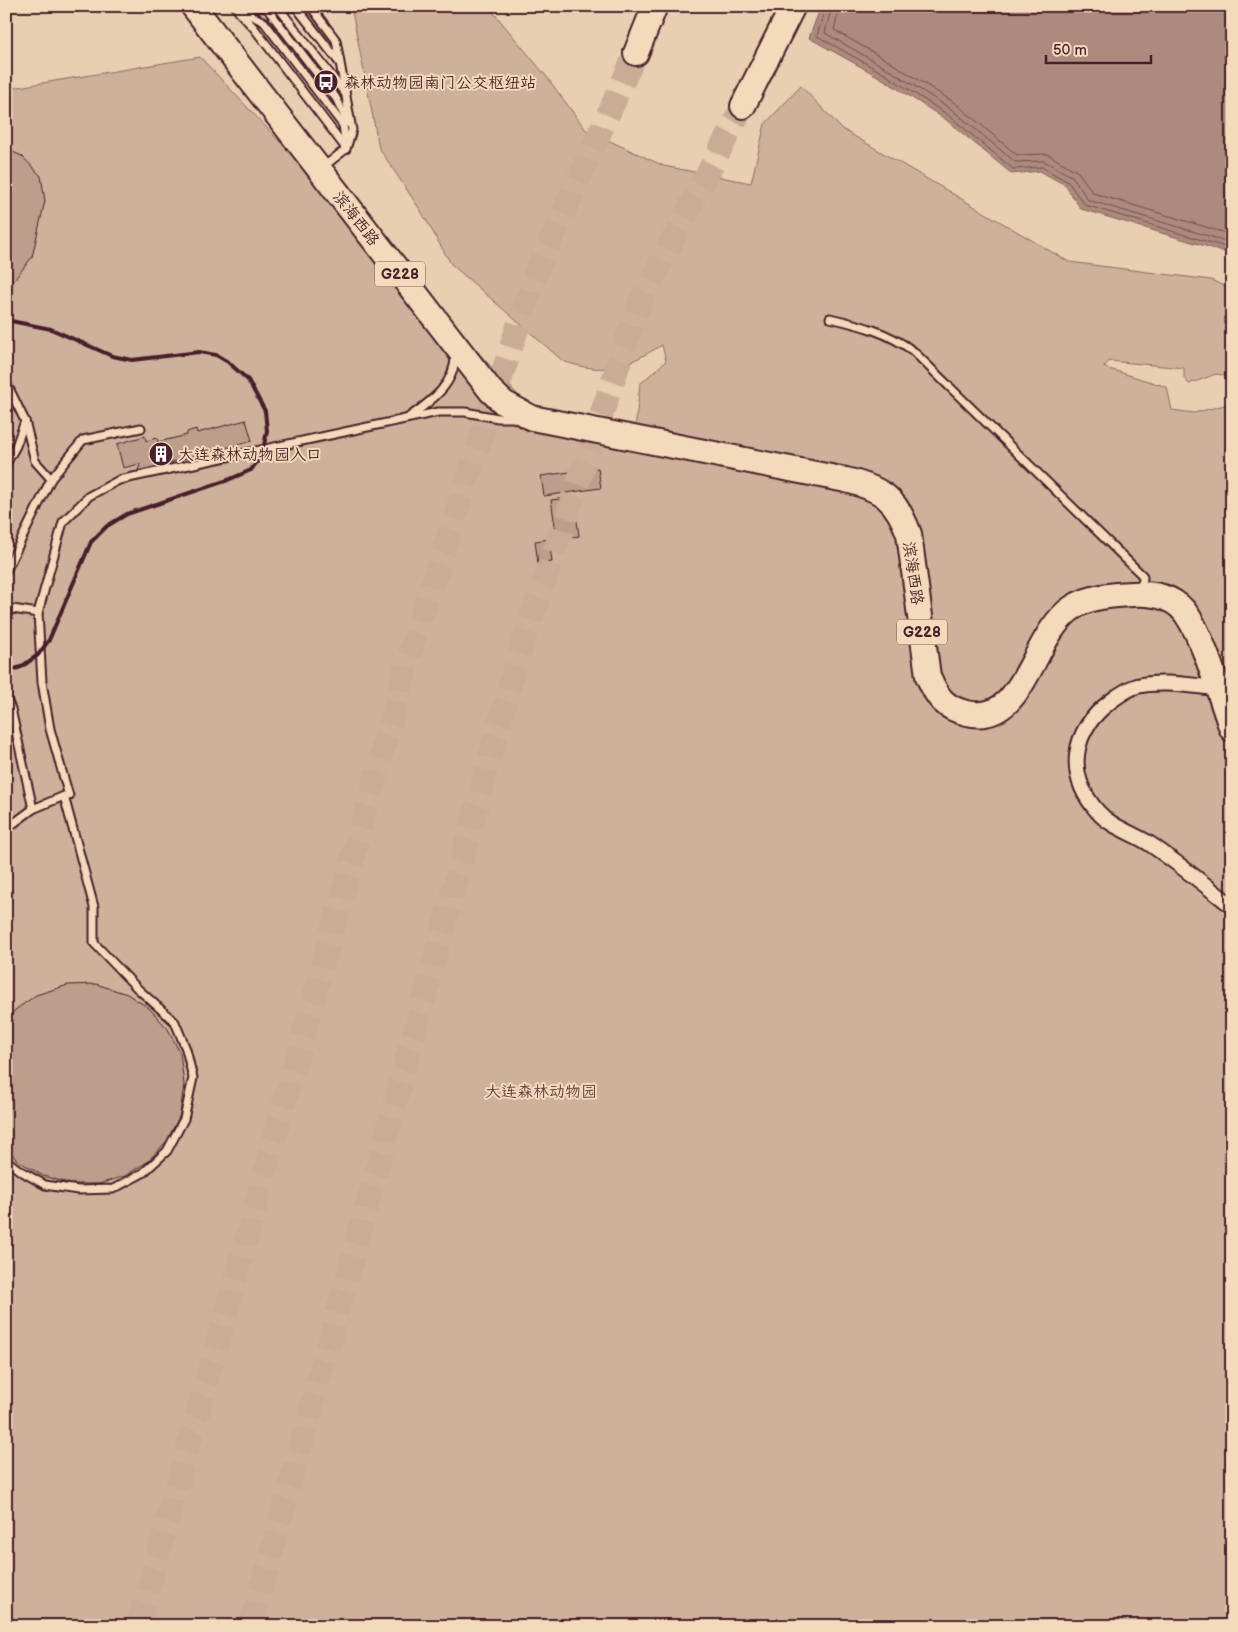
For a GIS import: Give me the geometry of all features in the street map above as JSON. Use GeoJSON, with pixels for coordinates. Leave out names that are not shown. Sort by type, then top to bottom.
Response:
{"type":"FeatureCollection","features":[{"type":"Feature","properties":{"kind":"highway","name":"滨海西路"},"geometry":{"type":"LineString","coordinates":[[193,6],[332,159],[454,344],[491,391],[504,403],[532,418],[846,480],[880,491],[893,502],[903,516],[909,534],[928,676],[942,703],[954,710],[983,715],[995,713],[1004,707],[1012,698],[1049,634],[1072,608],[1103,597],[1158,594],[1175,603],[1187,615],[1198,636],[1232,729]]}},
{"type":"Feature","properties":{"kind":"highway","name":"滨海西路"},"geometry":{"type":"LineString","coordinates":[[211,6],[532,418]]}},
{"type":"Feature","properties":{"kind":"highway"},"geometry":{"type":"LineString","coordinates":[[636,53],[655,6]]}},
{"type":"Feature","properties":{"kind":"highway"},"geometry":{"type":"LineString","coordinates":[[743,106],[793,6]]}},
{"type":"Feature","properties":{"kind":"street"},"geometry":{"type":"LineString","coordinates":[[1217,688],[1154,683],[1136,686],[1121,693],[1094,716],[1085,728],[1076,757],[1077,773],[1089,801],[1100,815],[1150,844],[1232,906]]}},
{"type":"Feature","properties":{"kind":"lane"},"geometry":{"type":"LineString","coordinates":[[234,7],[264,22],[343,124],[332,159]]}},
{"type":"Feature","properties":{"kind":"lane"},"geometry":{"type":"LineString","coordinates":[[234,7],[254,28],[332,159]]}},
{"type":"Feature","properties":{"kind":"lane"},"geometry":{"type":"LineString","coordinates":[[234,7],[311,7],[336,40],[352,130],[332,159]]}},
{"type":"Feature","properties":{"kind":"lane"},"geometry":{"type":"LineString","coordinates":[[266,7],[336,98],[352,130]]}},
{"type":"Feature","properties":{"kind":"lane"},"geometry":{"type":"LineString","coordinates":[[278,7],[346,94]]}},
{"type":"Feature","properties":{"kind":"lane"},"geometry":{"type":"LineString","coordinates":[[296,7],[340,62]]}},
{"type":"Feature","properties":{"kind":"lane"},"geometry":{"type":"LineString","coordinates":[[830,318],[880,332],[897,340],[913,351],[1143,576],[1142,594]]}},
{"type":"Feature","properties":{"kind":"lane"},"geometry":{"type":"LineString","coordinates":[[406,419],[426,405],[441,390],[450,376],[455,361],[454,344]]}},
{"type":"Feature","properties":{"kind":"lane"},"geometry":{"type":"LineString","coordinates":[[6,382],[25,421],[34,461],[51,479]]}},
{"type":"Feature","properties":{"kind":"lane"},"geometry":{"type":"LineString","coordinates":[[69,796],[50,729],[43,691],[38,613],[63,522],[89,496],[119,480],[438,412],[465,412],[498,418],[532,418]]}},
{"type":"Feature","properties":{"kind":"lane"},"geometry":{"type":"LineString","coordinates":[[6,464],[16,446],[25,421]]}},
{"type":"Feature","properties":{"kind":"lane"},"geometry":{"type":"LineString","coordinates":[[6,571],[51,479],[84,440],[141,428]]}},
{"type":"Feature","properties":{"kind":"lane"},"geometry":{"type":"LineString","coordinates":[[6,608],[38,613]]}},
{"type":"Feature","properties":{"kind":"lane"},"geometry":{"type":"LineString","coordinates":[[6,696],[33,809]]}},
{"type":"Feature","properties":{"kind":"lane"},"geometry":{"type":"LineString","coordinates":[[6,829],[33,809],[64,796],[94,907],[94,943],[138,989],[175,1022],[186,1049],[194,1078],[184,1119],[167,1151],[143,1173],[113,1189],[78,1190],[46,1184],[19,1170],[6,1160]]}},
{"type":"Feature","properties":{"kind":"green space","name":"大连森林动物园"},"geometry":{"type":"Polygon","coordinates":[[[351,6],[488,6],[546,76],[586,130],[664,166],[751,183],[765,124],[801,86],[842,129],[1069,262],[1211,280],[1232,290],[1232,376],[1216,374],[1189,384],[1184,378],[1184,368],[1110,361],[1103,367],[1167,387],[1172,410],[1194,413],[1232,403],[1232,1626],[6,1626],[6,89],[200,57],[550,429],[633,448],[640,384],[666,361],[662,345],[637,359],[614,367],[591,368],[563,361],[451,264],[421,211],[379,148],[351,6]]]}},
{"type":"Feature","properties":{"kind":"water"},"geometry":{"type":"Polygon","coordinates":[[[821,6],[1232,6],[1232,254],[1081,209],[1065,185],[1040,171],[1012,174],[945,119],[881,78],[809,38],[821,6]]]}},
{"type":"Feature","properties":{"kind":"building"},"geometry":{"type":"Polygon","coordinates":[[[6,149],[22,156],[41,176],[45,201],[32,257],[15,279],[6,285],[6,149]]]}},
{"type":"Feature","properties":{"kind":"building","name":"大连森林动物园入口"},"geometry":{"type":"Polygon","coordinates":[[[246,420],[252,441],[138,471],[140,464],[123,468],[117,444],[145,436],[146,441],[157,438],[158,442],[187,435],[187,432],[196,429],[197,433],[246,420]]]}},
{"type":"Feature","properties":{"kind":"building"},"geometry":{"type":"Polygon","coordinates":[[[598,468],[601,488],[544,496],[541,476],[598,468]]]}},
{"type":"Feature","properties":{"kind":"building"},"geometry":{"type":"Polygon","coordinates":[[[574,497],[579,536],[557,539],[551,500],[574,497]]]}},
{"type":"Feature","properties":{"kind":"building"},"geometry":{"type":"Polygon","coordinates":[[[549,539],[552,562],[538,564],[535,541],[549,539]]]}},
{"type":"Feature","properties":{"kind":"building"},"geometry":{"type":"Polygon","coordinates":[[[96,984],[127,994],[149,1008],[168,1029],[180,1053],[184,1084],[180,1115],[167,1141],[147,1162],[125,1176],[99,1184],[72,1184],[43,1176],[17,1160],[6,1147],[6,1021],[15,1010],[36,995],[68,985],[96,984]]]}},
{"type":"Feature","properties":{"kind":"tunnel"},"geometry":{"type":"LineString","coordinates":[[138,1626],[411,649],[535,275],[636,53]]}},
{"type":"Feature","properties":{"kind":"tunnel"},"geometry":{"type":"LineString","coordinates":[[251,1626],[516,663],[640,302],[743,106]]}},
{"type":"Feature","properties":{"kind":"railway"},"geometry":{"type":"LineString","coordinates":[[6,320],[51,329],[112,356],[132,360],[199,352],[216,355],[228,362],[248,380],[265,411],[267,431],[262,455],[251,470],[228,480],[127,514],[107,526],[91,542],[49,640],[38,655],[21,667],[6,672]]}},
{"type":"Feature","properties":{"kind":"place","name":"森林动物园南门公交枢纽站"},"geometry":{"type":"Point","coordinates":[326,82]}},
{"type":"Feature","properties":{"kind":"place","name":"大连森林动物园入口"},"geometry":{"type":"Point","coordinates":[161,454]}}]}
